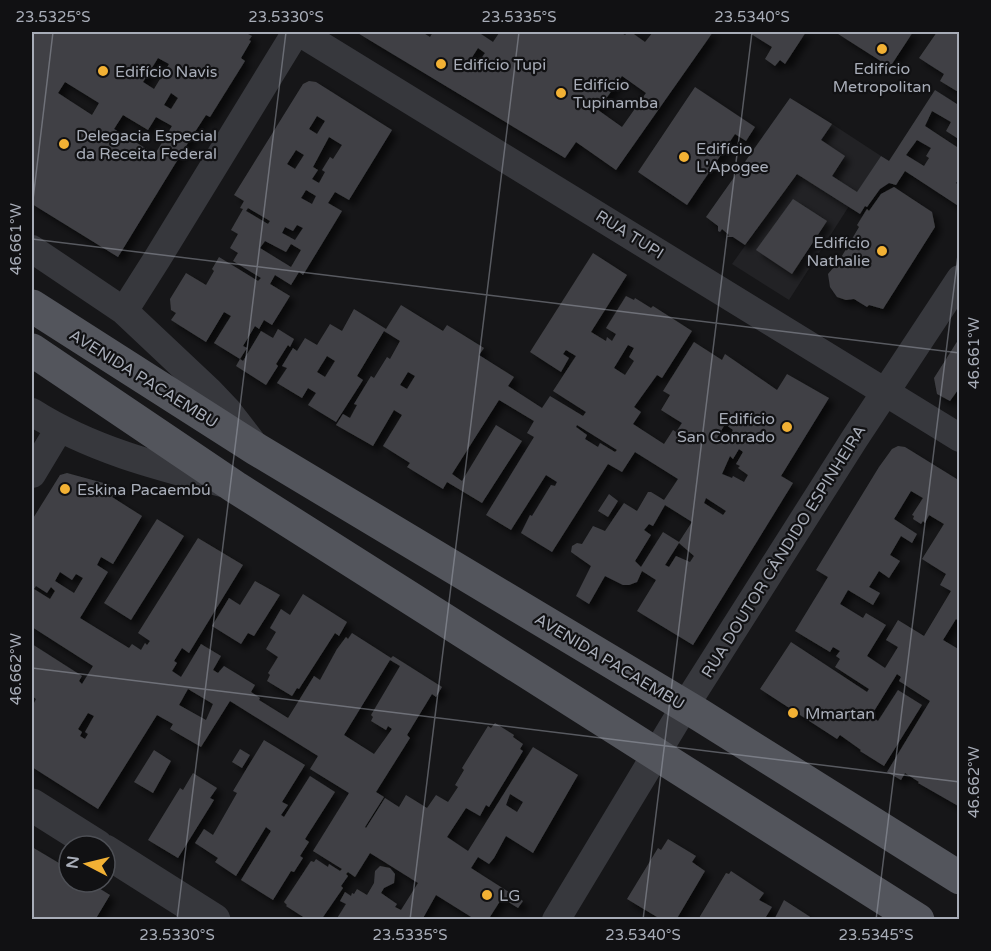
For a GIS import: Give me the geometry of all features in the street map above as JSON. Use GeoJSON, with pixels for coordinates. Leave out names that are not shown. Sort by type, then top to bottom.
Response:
{"type":"FeatureCollection","features":[{"type":"Feature","properties":{"kind":"main road","name":"AVENIDA PACAEMBU"},"geometry":{"type":"LineString","coordinates":[[32,306],[256,448],[685,706],[960,878]]}},
{"type":"Feature","properties":{"kind":"main road"},"geometry":{"type":"LineString","coordinates":[[32,350],[235,487],[918,920]]}},
{"type":"Feature","properties":{"kind":"street"},"geometry":{"type":"LineString","coordinates":[[124,311],[297,32]]}},
{"type":"Feature","properties":{"kind":"street","name":"RUA TUPI"},"geometry":{"type":"LineString","coordinates":[[297,32],[960,438]]}},
{"type":"Feature","properties":{"kind":"street","name":"AVENIDA PACAEMBU"},"geometry":{"type":"LineString","coordinates":[[32,249],[124,311],[228,411],[256,448]]}},
{"type":"Feature","properties":{"kind":"street","name":"RUA DOUTOR CÂNDIDO ESPINHEIRA"},"geometry":{"type":"LineString","coordinates":[[556,920],[685,706],[885,391],[960,279]]}},
{"type":"Feature","properties":{"kind":"street"},"geometry":{"type":"LineString","coordinates":[[32,412],[84,441],[156,466],[235,487]]}},
{"type":"Feature","properties":{"kind":"street"},"geometry":{"type":"LineString","coordinates":[[32,474],[59,429]]}},
{"type":"Feature","properties":{"kind":"street"},"geometry":{"type":"LineString","coordinates":[[32,805],[78,834]]}},
{"type":"Feature","properties":{"kind":"street"},"geometry":{"type":"LineString","coordinates":[[117,859],[214,920]]}},
{"type":"Feature","properties":{"kind":"shaded area"},"geometry":{"type":"Polygon","coordinates":[[[832,124],[881,156],[789,300],[732,264],[832,124]]]}},
{"type":"Feature","properties":{"kind":"building"},"geometry":{"type":"Polygon","coordinates":[[[32,32],[244,32],[252,36],[241,58],[245,61],[210,117],[206,115],[191,138],[118,257],[32,204],[32,32]],[[158,58],[143,82],[154,89],[169,64],[158,58]],[[65,82],[58,93],[92,115],[99,103],[65,82]],[[171,93],[164,105],[171,109],[178,98],[171,93]],[[123,115],[114,129],[155,154],[172,126],[156,117],[148,130],[123,115]]]}},
{"type":"Feature","properties":{"kind":"building"},"geometry":{"type":"Polygon","coordinates":[[[356,32],[422,32],[430,37],[433,32],[478,32],[493,42],[499,33],[497,32],[620,32],[625,35],[631,32],[645,42],[653,32],[713,32],[616,170],[576,142],[565,158],[356,32]],[[478,48],[469,62],[476,66],[485,53],[478,48]],[[622,76],[598,110],[622,127],[646,93],[622,76]]]}},
{"type":"Feature","properties":{"kind":"building"},"geometry":{"type":"Polygon","coordinates":[[[748,32],[806,32],[785,64],[780,60],[775,66],[765,59],[772,47],[748,32]]]}},
{"type":"Feature","properties":{"kind":"building","name":"Edifício Metropolitan"},"geometry":{"type":"Polygon","coordinates":[[[835,32],[913,32],[890,67],[835,32]]]}},
{"type":"Feature","properties":{"kind":"building"},"geometry":{"type":"Polygon","coordinates":[[[937,32],[960,32],[960,93],[940,81],[944,74],[919,58],[937,32]]]}},
{"type":"Feature","properties":{"kind":"building"},"geometry":{"type":"Polygon","coordinates":[[[309,81],[316,82],[392,130],[349,200],[335,192],[328,203],[342,211],[303,275],[299,272],[291,285],[275,275],[270,284],[290,296],[272,325],[264,320],[259,329],[255,326],[243,346],[247,348],[240,359],[214,343],[231,316],[224,312],[206,342],[171,320],[176,313],[171,310],[170,299],[186,273],[206,285],[219,257],[258,281],[261,278],[233,261],[238,253],[230,248],[238,234],[231,230],[243,209],[240,208],[244,201],[234,195],[303,84],[309,81]],[[317,116],[309,129],[317,134],[325,121],[317,116]],[[329,137],[313,167],[318,170],[312,179],[319,183],[325,172],[322,170],[330,157],[333,159],[342,145],[329,137]],[[296,150],[287,164],[295,169],[304,155],[296,150]],[[306,190],[301,198],[312,204],[316,196],[306,190]],[[248,208],[246,211],[268,224],[270,221],[248,208]],[[297,225],[293,231],[285,227],[282,233],[295,240],[303,228],[297,225]],[[265,241],[260,248],[291,267],[301,250],[291,244],[286,252],[265,241]]]}},
{"type":"Feature","properties":{"kind":"building","name":"Edifício L'Apogee"},"geometry":{"type":"Polygon","coordinates":[[[695,87],[755,127],[746,141],[735,134],[687,205],[638,172],[695,87]]]}},
{"type":"Feature","properties":{"kind":"building"},"geometry":{"type":"Polygon","coordinates":[[[935,90],[960,106],[960,134],[957,138],[946,131],[951,122],[932,111],[925,126],[960,149],[960,178],[956,183],[960,186],[960,207],[905,171],[896,185],[889,183],[880,189],[860,214],[797,174],[745,245],[733,237],[727,237],[729,235],[722,229],[718,231],[718,226],[706,217],[790,98],[832,124],[821,140],[845,156],[832,176],[857,192],[881,156],[889,161],[935,90]],[[917,140],[906,155],[924,166],[931,148],[917,140]]]}},
{"type":"Feature","properties":{"kind":"building","name":"Edifício Nathalie"},"geometry":{"type":"Polygon","coordinates":[[[894,187],[932,212],[935,227],[883,309],[869,305],[867,307],[854,299],[846,300],[837,297],[830,287],[828,274],[839,261],[867,209],[869,211],[881,194],[894,187]]]}},
{"type":"Feature","properties":{"kind":"building"},"geometry":{"type":"Polygon","coordinates":[[[793,199],[827,221],[792,274],[756,250],[793,199]]]}},
{"type":"Feature","properties":{"kind":"building"},"geometry":{"type":"Polygon","coordinates":[[[593,253],[627,275],[591,332],[606,341],[607,337],[612,341],[616,334],[606,328],[626,296],[634,300],[635,298],[651,308],[653,306],[692,331],[662,378],[657,375],[634,407],[641,412],[633,424],[664,444],[673,430],[676,432],[682,423],[661,410],[670,395],[663,391],[694,342],[722,360],[725,354],[777,390],[787,374],[829,398],[781,476],[793,483],[693,645],[637,611],[656,580],[642,571],[637,582],[629,585],[623,585],[605,576],[589,604],[576,596],[591,566],[571,552],[572,546],[577,543],[582,544],[593,526],[605,531],[624,503],[637,511],[648,492],[664,500],[678,479],[635,452],[622,472],[608,464],[552,552],[521,533],[530,515],[532,516],[551,485],[555,486],[557,482],[546,475],[511,530],[486,515],[534,437],[527,433],[534,421],[499,400],[452,474],[462,481],[496,425],[522,441],[482,503],[447,482],[443,489],[407,467],[410,463],[383,446],[402,415],[394,410],[373,446],[336,425],[343,414],[350,418],[357,405],[354,404],[371,376],[374,378],[387,357],[390,359],[400,341],[384,331],[357,376],[363,380],[336,422],[308,405],[316,393],[308,388],[302,398],[277,383],[287,368],[282,366],[293,348],[297,351],[305,338],[317,345],[330,324],[342,331],[354,309],[386,329],[401,305],[443,331],[447,325],[484,348],[479,355],[514,377],[508,386],[542,408],[550,396],[583,416],[586,412],[553,391],[576,356],[566,350],[563,354],[569,358],[561,372],[530,352],[593,253]],[[628,345],[614,368],[625,375],[634,361],[629,357],[634,348],[628,345]],[[327,356],[317,372],[325,377],[335,361],[327,356]],[[408,372],[400,385],[407,389],[415,376],[408,372]],[[725,424],[717,438],[725,443],[733,430],[725,424]],[[577,425],[576,427],[587,435],[585,439],[598,447],[600,443],[615,452],[617,450],[577,425]],[[739,449],[733,459],[730,456],[722,474],[732,478],[733,476],[744,482],[748,475],[736,464],[743,452],[739,449]],[[706,498],[704,503],[723,515],[726,511],[706,498]],[[665,505],[653,526],[649,524],[644,530],[651,535],[635,561],[641,567],[663,532],[679,542],[692,522],[665,505]],[[679,543],[665,565],[669,567],[676,556],[690,562],[694,556],[679,543]]]}},
{"type":"Feature","properties":{"kind":"building"},"geometry":{"type":"Polygon","coordinates":[[[278,329],[294,339],[276,364],[278,366],[266,385],[236,366],[240,359],[243,361],[261,331],[273,338],[278,329]]]}},
{"type":"Feature","properties":{"kind":"building"},"geometry":{"type":"Polygon","coordinates":[[[960,337],[960,387],[950,401],[937,394],[934,378],[960,337]]]}},
{"type":"Feature","properties":{"kind":"building"},"geometry":{"type":"Polygon","coordinates":[[[898,446],[905,447],[960,481],[960,622],[956,619],[943,640],[960,650],[960,672],[957,675],[960,677],[960,807],[905,773],[901,780],[887,772],[930,701],[899,681],[901,677],[897,674],[871,716],[878,721],[898,690],[922,705],[884,766],[840,735],[837,739],[760,689],[791,642],[867,692],[869,689],[835,667],[840,659],[836,656],[840,651],[833,647],[830,652],[795,631],[828,577],[816,570],[892,449],[898,446]],[[911,491],[894,519],[917,534],[912,543],[901,536],[890,555],[900,561],[889,578],[879,571],[869,587],[880,593],[873,605],[848,590],[840,604],[863,618],[866,613],[886,625],[867,656],[885,668],[898,647],[886,640],[898,620],[924,636],[951,591],[940,585],[946,574],[922,559],[944,524],[929,515],[925,523],[923,521],[921,524],[913,519],[912,515],[923,498],[911,491]]]}},
{"type":"Feature","properties":{"kind":"building"},"geometry":{"type":"Polygon","coordinates":[[[67,473],[118,487],[112,497],[142,516],[113,564],[101,557],[97,565],[108,572],[80,618],[129,648],[132,644],[141,650],[145,643],[147,645],[150,641],[138,633],[198,538],[243,565],[189,653],[182,648],[174,661],[177,663],[172,671],[181,677],[201,644],[221,656],[213,670],[218,673],[224,666],[255,685],[251,692],[260,698],[259,700],[288,718],[314,676],[320,680],[337,649],[352,633],[442,687],[436,697],[432,694],[407,735],[410,738],[376,792],[384,797],[366,828],[385,798],[399,807],[406,795],[427,808],[436,795],[448,802],[458,787],[455,785],[464,770],[462,768],[488,726],[491,728],[495,723],[514,735],[513,737],[523,744],[520,749],[523,751],[489,807],[486,805],[480,816],[466,808],[447,837],[468,851],[533,747],[578,775],[533,853],[506,836],[489,864],[478,857],[471,868],[523,901],[518,908],[502,898],[488,920],[476,920],[436,895],[422,920],[404,920],[400,917],[398,920],[336,920],[346,904],[340,901],[345,892],[351,896],[357,889],[367,895],[374,883],[375,871],[380,866],[390,868],[395,874],[394,883],[384,888],[381,893],[397,904],[395,907],[401,910],[418,883],[370,853],[355,877],[348,872],[346,874],[348,876],[341,886],[343,888],[321,920],[308,920],[286,906],[284,902],[311,861],[314,862],[316,859],[328,867],[329,864],[340,871],[342,869],[313,851],[349,793],[310,769],[318,756],[230,701],[201,747],[170,729],[173,724],[157,715],[98,809],[32,767],[32,707],[36,699],[32,696],[32,644],[82,676],[79,681],[82,684],[93,666],[32,627],[32,520],[60,475],[67,473]],[[60,572],[55,581],[74,593],[83,578],[76,574],[72,580],[60,572]],[[36,586],[34,589],[50,599],[55,591],[51,587],[47,593],[36,586]],[[390,660],[344,735],[374,754],[392,729],[388,726],[386,730],[371,721],[373,717],[371,715],[400,666],[390,660]],[[188,689],[179,705],[206,720],[213,704],[188,689]],[[88,713],[78,729],[82,732],[80,736],[85,739],[88,734],[85,732],[94,716],[88,713]],[[510,794],[506,805],[517,812],[523,802],[510,794]]]}},
{"type":"Feature","properties":{"kind":"building"},"geometry":{"type":"Polygon","coordinates":[[[609,494],[618,501],[608,517],[598,511],[609,494]]]}},
{"type":"Feature","properties":{"kind":"building"},"geometry":{"type":"Polygon","coordinates":[[[157,519],[184,536],[131,620],[104,603],[157,519]]]}},
{"type":"Feature","properties":{"kind":"building"},"geometry":{"type":"Polygon","coordinates":[[[255,581],[280,595],[254,636],[248,633],[241,644],[212,626],[229,598],[240,605],[255,581]]]}},
{"type":"Feature","properties":{"kind":"building"},"geometry":{"type":"Polygon","coordinates":[[[303,594],[347,622],[339,636],[335,633],[299,689],[297,688],[292,696],[267,681],[270,675],[268,673],[278,657],[266,649],[276,632],[270,628],[281,609],[290,615],[303,594]]]}},
{"type":"Feature","properties":{"kind":"building"},"geometry":{"type":"Polygon","coordinates":[[[264,740],[305,765],[282,802],[288,805],[281,815],[284,817],[310,776],[335,792],[305,839],[309,842],[300,856],[303,858],[294,872],[291,871],[273,900],[241,880],[271,831],[266,827],[236,876],[215,862],[218,858],[195,843],[204,829],[213,835],[237,793],[233,791],[264,740]]]}},
{"type":"Feature","properties":{"kind":"building"},"geometry":{"type":"Polygon","coordinates":[[[240,749],[250,755],[242,768],[232,762],[240,749]]]}},
{"type":"Feature","properties":{"kind":"building"},"geometry":{"type":"Polygon","coordinates":[[[154,750],[171,761],[153,793],[134,782],[154,750]]]}},
{"type":"Feature","properties":{"kind":"building"},"geometry":{"type":"Polygon","coordinates":[[[193,773],[217,788],[210,798],[214,800],[178,858],[148,840],[180,788],[183,790],[193,773]]]}},
{"type":"Feature","properties":{"kind":"building"},"geometry":{"type":"Polygon","coordinates":[[[668,839],[696,856],[692,862],[705,871],[676,920],[662,920],[627,899],[658,848],[661,850],[668,839]]]}},
{"type":"Feature","properties":{"kind":"building"},"geometry":{"type":"Polygon","coordinates":[[[32,847],[57,862],[57,894],[110,895],[95,920],[32,920],[32,847]]]}},
{"type":"Feature","properties":{"kind":"building"},"geometry":{"type":"Polygon","coordinates":[[[731,871],[764,893],[759,900],[772,907],[764,920],[701,920],[699,918],[726,873],[729,874],[731,871]]]}},
{"type":"Feature","properties":{"kind":"building"},"geometry":{"type":"Polygon","coordinates":[[[784,900],[815,920],[774,920],[784,900]]]}},
{"type":"Feature","properties":{"kind":"place","name":"Edifício Metropolitan"},"geometry":{"type":"Point","coordinates":[882,49]}},
{"type":"Feature","properties":{"kind":"place","name":"Edifício Tupi"},"geometry":{"type":"Point","coordinates":[441,64]}},
{"type":"Feature","properties":{"kind":"place","name":"Edifício Navis"},"geometry":{"type":"Point","coordinates":[103,71]}},
{"type":"Feature","properties":{"kind":"place","name":"Edifício Tupinamba"},"geometry":{"type":"Point","coordinates":[561,93]}},
{"type":"Feature","properties":{"kind":"place","name":"Delegacia Especial da Receita Federal"},"geometry":{"type":"Point","coordinates":[64,144]}},
{"type":"Feature","properties":{"kind":"place","name":"Edifício L'Apogee"},"geometry":{"type":"Point","coordinates":[684,157]}},
{"type":"Feature","properties":{"kind":"place","name":"Edifício Nathalie"},"geometry":{"type":"Point","coordinates":[882,251]}},
{"type":"Feature","properties":{"kind":"place","name":"Edifício San Conrado"},"geometry":{"type":"Point","coordinates":[787,427]}},
{"type":"Feature","properties":{"kind":"place","name":"Eskina Pacaembú"},"geometry":{"type":"Point","coordinates":[65,489]}},
{"type":"Feature","properties":{"kind":"place","name":"Mmartan"},"geometry":{"type":"Point","coordinates":[793,713]}},
{"type":"Feature","properties":{"kind":"place","name":"LG"},"geometry":{"type":"Point","coordinates":[487,895]}}]}
